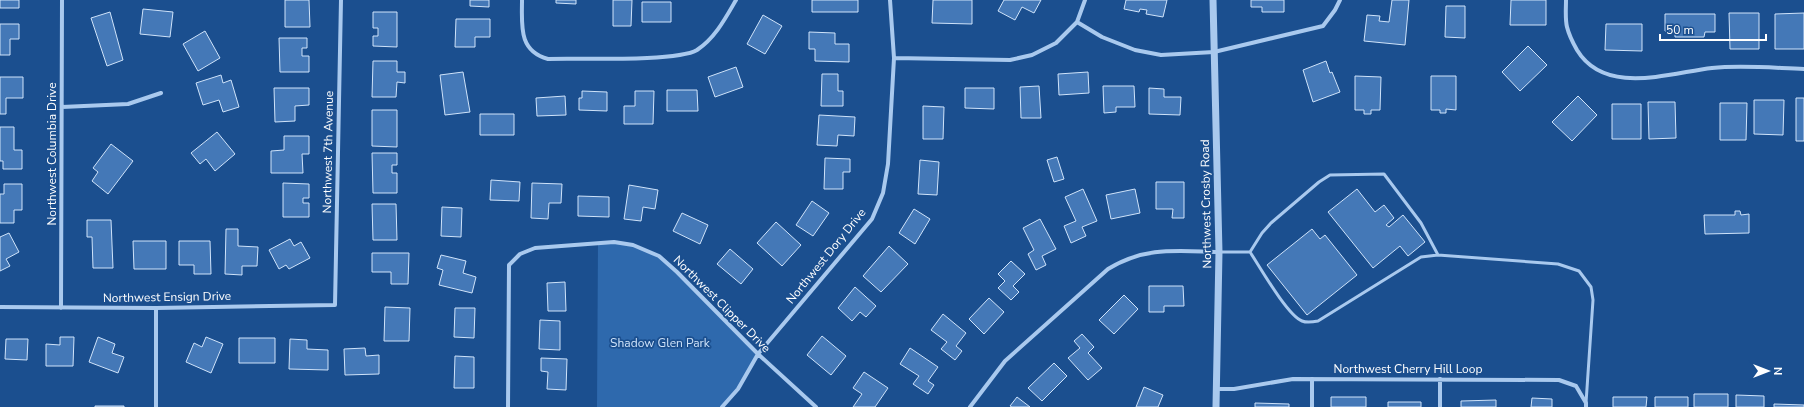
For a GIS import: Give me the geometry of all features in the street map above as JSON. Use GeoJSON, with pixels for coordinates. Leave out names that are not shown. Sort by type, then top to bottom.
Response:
{"type":"FeatureCollection","features":[{"type":"Feature","properties":{"kind":"street","name":"Northwest Columbia Drive"},"geometry":{"type":"LineString","coordinates":[[61,308],[62,0]]}},
{"type":"Feature","properties":{"kind":"street","name":"Northwest 7th Avenue"},"geometry":{"type":"LineString","coordinates":[[335,304],[341,0]]}},
{"type":"Feature","properties":{"kind":"street"},"geometry":{"type":"LineString","coordinates":[[522,0],[522,28],[530,51],[538,56],[548,59],[669,57],[696,51],[713,36],[736,0]]}},
{"type":"Feature","properties":{"kind":"street","name":"Northwest Dory Drive"},"geometry":{"type":"LineString","coordinates":[[722,407],[738,389],[758,354],[872,218],[884,193],[888,164],[894,58],[890,0]]}},
{"type":"Feature","properties":{"kind":"street"},"geometry":{"type":"LineString","coordinates":[[894,58],[1010,60],[1032,55],[1056,43],[1077,22],[1085,0]]}},
{"type":"Feature","properties":{"kind":"street","name":"Northwest Crosby Road"},"geometry":{"type":"LineString","coordinates":[[1213,0],[1219,252],[1216,407]]}},
{"type":"Feature","properties":{"kind":"street"},"geometry":{"type":"LineString","coordinates":[[1077,22],[1116,43],[1161,55],[1214,52],[1323,26],[1335,10],[1340,0]]}},
{"type":"Feature","properties":{"kind":"street"},"geometry":{"type":"LineString","coordinates":[[1566,0],[1567,28],[1572,42],[1584,61],[1597,70],[1618,78],[1644,78],[1714,68],[1804,69]]}},
{"type":"Feature","properties":{"kind":"street"},"geometry":{"type":"LineString","coordinates":[[62,107],[128,104],[161,94]]}},
{"type":"Feature","properties":{"kind":"street","name":"Northwest Clipper Drive"},"geometry":{"type":"LineString","coordinates":[[508,407],[509,265],[520,254],[535,248],[614,242],[633,245],[659,256],[677,272],[758,354],[816,407]]}},
{"type":"Feature","properties":{"kind":"street"},"geometry":{"type":"LineString","coordinates":[[970,407],[1005,361],[1108,269],[1122,261],[1141,254],[1160,251],[1219,252]]}},
{"type":"Feature","properties":{"kind":"street","name":"Northwest Ensign Drive"},"geometry":{"type":"LineString","coordinates":[[0,307],[156,308],[335,304]]}},
{"type":"Feature","properties":{"kind":"street"},"geometry":{"type":"LineString","coordinates":[[156,308],[156,407]]}},
{"type":"Feature","properties":{"kind":"street","name":"Northwest Cherry Hill Loop"},"geometry":{"type":"LineString","coordinates":[[1217,389],[1234,389],[1294,379],[1559,380],[1576,386],[1586,405]]}},
{"type":"Feature","properties":{"kind":"street"},"geometry":{"type":"LineString","coordinates":[[1312,379],[1312,407]]}},
{"type":"Feature","properties":{"kind":"street"},"geometry":{"type":"LineString","coordinates":[[1440,379],[1440,407]]}},
{"type":"Feature","properties":{"kind":"lane"},"geometry":{"type":"LineString","coordinates":[[1250,252],[1262,232],[1271,223],[1319,182],[1330,175],[1384,174],[1421,223],[1438,255]]}},
{"type":"Feature","properties":{"kind":"lane"},"geometry":{"type":"LineString","coordinates":[[1219,252],[1250,252]]}},
{"type":"Feature","properties":{"kind":"lane"},"geometry":{"type":"LineString","coordinates":[[1250,252],[1295,316],[1303,321],[1311,322],[1318,321],[1421,257],[1438,255],[1558,264],[1579,271],[1591,287],[1593,300],[1586,405]]}},
{"type":"Feature","properties":{"kind":"green space","name":"Shadow Glen Park"},"geometry":{"type":"Polygon","coordinates":[[[614,242],[633,245],[659,256],[758,354],[738,389],[722,407],[597,407],[598,243],[614,242]]]}},
{"type":"Feature","properties":{"kind":"building"},"geometry":{"type":"Polygon","coordinates":[[[0,0],[19,0],[19,8],[0,8],[0,0]]]}},
{"type":"Feature","properties":{"kind":"building"},"geometry":{"type":"Polygon","coordinates":[[[285,0],[309,0],[310,27],[285,27],[285,0]]]}},
{"type":"Feature","properties":{"kind":"building"},"geometry":{"type":"Polygon","coordinates":[[[470,0],[489,0],[489,7],[470,6],[470,0]]]}},
{"type":"Feature","properties":{"kind":"building"},"geometry":{"type":"Polygon","coordinates":[[[556,0],[576,0],[576,4],[556,3],[556,0]]]}},
{"type":"Feature","properties":{"kind":"building"},"geometry":{"type":"Polygon","coordinates":[[[613,0],[632,0],[631,26],[613,26],[613,0]]]}},
{"type":"Feature","properties":{"kind":"building"},"geometry":{"type":"Polygon","coordinates":[[[812,0],[858,0],[858,12],[812,12],[812,0]]]}},
{"type":"Feature","properties":{"kind":"building"},"geometry":{"type":"Polygon","coordinates":[[[933,0],[972,0],[972,24],[932,23],[933,0]]]}},
{"type":"Feature","properties":{"kind":"building"},"geometry":{"type":"Polygon","coordinates":[[[1004,0],[1041,0],[1034,13],[1022,7],[1015,20],[998,11],[1004,0]]]}},
{"type":"Feature","properties":{"kind":"building"},"geometry":{"type":"Polygon","coordinates":[[[1126,0],[1167,0],[1163,17],[1146,14],[1147,10],[1140,9],[1139,12],[1124,9],[1126,0]]]}},
{"type":"Feature","properties":{"kind":"building"},"geometry":{"type":"Polygon","coordinates":[[[1251,0],[1284,0],[1284,12],[1262,12],[1262,7],[1251,7],[1251,0]]]}},
{"type":"Feature","properties":{"kind":"building"},"geometry":{"type":"Polygon","coordinates":[[[1392,0],[1409,0],[1405,45],[1364,41],[1367,15],[1380,16],[1379,21],[1389,22],[1392,0]]]}},
{"type":"Feature","properties":{"kind":"building"},"geometry":{"type":"Polygon","coordinates":[[[1511,0],[1546,0],[1546,25],[1510,25],[1511,0]]]}},
{"type":"Feature","properties":{"kind":"building"},"geometry":{"type":"Polygon","coordinates":[[[642,2],[671,2],[671,22],[642,22],[642,2]]]}},
{"type":"Feature","properties":{"kind":"building"},"geometry":{"type":"Polygon","coordinates":[[[1446,6],[1465,6],[1465,38],[1445,37],[1446,6]]]}},
{"type":"Feature","properties":{"kind":"building"},"geometry":{"type":"Polygon","coordinates":[[[143,9],[173,12],[170,37],[140,34],[143,9]]]}},
{"type":"Feature","properties":{"kind":"building"},"geometry":{"type":"Polygon","coordinates":[[[110,12],[123,60],[107,66],[91,18],[110,12]]]}},
{"type":"Feature","properties":{"kind":"building"},"geometry":{"type":"Polygon","coordinates":[[[373,12],[397,12],[397,47],[373,46],[373,36],[378,36],[378,28],[373,28],[373,12]]]}},
{"type":"Feature","properties":{"kind":"building"},"geometry":{"type":"Polygon","coordinates":[[[1729,13],[1759,13],[1759,49],[1730,49],[1729,13]]]}},
{"type":"Feature","properties":{"kind":"building"},"geometry":{"type":"Polygon","coordinates":[[[1804,13],[1804,49],[1775,49],[1775,14],[1804,13]]]}},
{"type":"Feature","properties":{"kind":"building"},"geometry":{"type":"Polygon","coordinates":[[[1665,14],[1715,14],[1715,32],[1705,32],[1704,37],[1675,37],[1675,31],[1665,31],[1665,14]]]}},
{"type":"Feature","properties":{"kind":"building"},"geometry":{"type":"Polygon","coordinates":[[[763,15],[782,26],[765,54],[747,44],[763,15]]]}},
{"type":"Feature","properties":{"kind":"building"},"geometry":{"type":"Polygon","coordinates":[[[456,19],[490,19],[490,37],[475,37],[475,47],[455,47],[456,19]]]}},
{"type":"Feature","properties":{"kind":"building"},"geometry":{"type":"Polygon","coordinates":[[[0,24],[19,24],[19,39],[10,39],[10,55],[0,55],[0,24]]]}},
{"type":"Feature","properties":{"kind":"building"},"geometry":{"type":"Polygon","coordinates":[[[1606,24],[1642,24],[1642,51],[1605,50],[1606,24]]]}},
{"type":"Feature","properties":{"kind":"building"},"geometry":{"type":"Polygon","coordinates":[[[205,31],[220,58],[198,71],[183,44],[205,31]]]}},
{"type":"Feature","properties":{"kind":"building"},"geometry":{"type":"Polygon","coordinates":[[[809,32],[835,33],[835,44],[849,44],[849,62],[815,61],[815,49],[809,49],[809,32]]]}},
{"type":"Feature","properties":{"kind":"building"},"geometry":{"type":"Polygon","coordinates":[[[279,38],[307,38],[307,48],[302,48],[302,56],[309,56],[309,72],[280,72],[279,38]]]}},
{"type":"Feature","properties":{"kind":"building"},"geometry":{"type":"Polygon","coordinates":[[[1528,46],[1547,65],[1520,91],[1502,72],[1528,46]]]}},
{"type":"Feature","properties":{"kind":"building"},"geometry":{"type":"Polygon","coordinates":[[[373,61],[397,61],[397,72],[405,72],[405,83],[397,82],[396,97],[372,97],[373,61]]]}},
{"type":"Feature","properties":{"kind":"building"},"geometry":{"type":"Polygon","coordinates":[[[1326,61],[1330,73],[1332,72],[1340,92],[1313,102],[1303,70],[1326,61]]]}},
{"type":"Feature","properties":{"kind":"building"},"geometry":{"type":"Polygon","coordinates":[[[736,67],[743,87],[715,97],[708,77],[736,67]]]}},
{"type":"Feature","properties":{"kind":"building"},"geometry":{"type":"Polygon","coordinates":[[[463,72],[470,112],[445,115],[440,75],[463,72]]]}},
{"type":"Feature","properties":{"kind":"building"},"geometry":{"type":"Polygon","coordinates":[[[1088,72],[1089,93],[1059,95],[1058,74],[1088,72]]]}},
{"type":"Feature","properties":{"kind":"building"},"geometry":{"type":"Polygon","coordinates":[[[822,74],[838,74],[838,91],[843,91],[843,106],[821,106],[822,74]]]}},
{"type":"Feature","properties":{"kind":"building"},"geometry":{"type":"Polygon","coordinates":[[[221,75],[223,83],[231,80],[239,107],[223,112],[219,100],[203,105],[196,83],[221,75]]]}},
{"type":"Feature","properties":{"kind":"building"},"geometry":{"type":"Polygon","coordinates":[[[1355,76],[1381,77],[1380,110],[1371,110],[1371,114],[1364,114],[1364,110],[1355,110],[1355,76]]]}},
{"type":"Feature","properties":{"kind":"building"},"geometry":{"type":"Polygon","coordinates":[[[1431,76],[1456,76],[1456,110],[1446,109],[1446,113],[1440,113],[1440,110],[1431,110],[1431,76]]]}},
{"type":"Feature","properties":{"kind":"building"},"geometry":{"type":"Polygon","coordinates":[[[0,77],[23,77],[23,98],[6,98],[6,114],[0,114],[0,77]]]}},
{"type":"Feature","properties":{"kind":"building"},"geometry":{"type":"Polygon","coordinates":[[[1039,86],[1041,118],[1021,118],[1020,87],[1039,86]]]}},
{"type":"Feature","properties":{"kind":"building"},"geometry":{"type":"Polygon","coordinates":[[[1103,86],[1134,86],[1135,107],[1116,107],[1116,112],[1104,113],[1103,86]]]}},
{"type":"Feature","properties":{"kind":"building"},"geometry":{"type":"Polygon","coordinates":[[[274,88],[309,88],[309,105],[295,106],[295,121],[275,122],[274,88]]]}},
{"type":"Feature","properties":{"kind":"building"},"geometry":{"type":"Polygon","coordinates":[[[965,88],[994,88],[994,109],[965,108],[965,88]]]}},
{"type":"Feature","properties":{"kind":"building"},"geometry":{"type":"Polygon","coordinates":[[[1149,88],[1164,89],[1164,97],[1181,97],[1180,115],[1149,114],[1149,88]]]}},
{"type":"Feature","properties":{"kind":"building"},"geometry":{"type":"Polygon","coordinates":[[[667,90],[697,90],[698,111],[667,111],[667,90]]]}},
{"type":"Feature","properties":{"kind":"building"},"geometry":{"type":"Polygon","coordinates":[[[582,91],[607,92],[607,111],[579,110],[579,98],[582,98],[582,91]]]}},
{"type":"Feature","properties":{"kind":"building"},"geometry":{"type":"Polygon","coordinates":[[[635,91],[654,91],[653,124],[624,124],[624,106],[635,106],[635,91]]]}},
{"type":"Feature","properties":{"kind":"building"},"geometry":{"type":"Polygon","coordinates":[[[565,96],[566,115],[537,116],[536,98],[565,96]]]}},
{"type":"Feature","properties":{"kind":"building"},"geometry":{"type":"Polygon","coordinates":[[[1578,96],[1597,115],[1572,141],[1552,122],[1578,96]]]}},
{"type":"Feature","properties":{"kind":"building"},"geometry":{"type":"Polygon","coordinates":[[[1796,98],[1804,98],[1804,141],[1796,141],[1796,98]]]}},
{"type":"Feature","properties":{"kind":"building"},"geometry":{"type":"Polygon","coordinates":[[[1754,100],[1784,100],[1783,135],[1754,134],[1754,100]]]}},
{"type":"Feature","properties":{"kind":"building"},"geometry":{"type":"Polygon","coordinates":[[[1648,102],[1675,102],[1676,138],[1649,139],[1648,102]]]}},
{"type":"Feature","properties":{"kind":"building"},"geometry":{"type":"Polygon","coordinates":[[[1720,103],[1747,103],[1746,140],[1720,140],[1720,103]]]}},
{"type":"Feature","properties":{"kind":"building"},"geometry":{"type":"Polygon","coordinates":[[[1612,104],[1641,104],[1641,139],[1612,139],[1612,104]]]}},
{"type":"Feature","properties":{"kind":"building"},"geometry":{"type":"Polygon","coordinates":[[[923,106],[944,107],[943,139],[923,139],[923,106]]]}},
{"type":"Feature","properties":{"kind":"building"},"geometry":{"type":"Polygon","coordinates":[[[372,110],[397,110],[397,147],[372,146],[372,110]]]}},
{"type":"Feature","properties":{"kind":"building"},"geometry":{"type":"Polygon","coordinates":[[[480,114],[514,114],[514,135],[480,135],[480,114]]]}},
{"type":"Feature","properties":{"kind":"building"},"geometry":{"type":"Polygon","coordinates":[[[819,115],[855,117],[854,136],[838,135],[837,146],[817,145],[819,115]]]}},
{"type":"Feature","properties":{"kind":"building"},"geometry":{"type":"Polygon","coordinates":[[[0,127],[14,127],[14,150],[22,150],[22,169],[3,169],[3,161],[0,161],[0,127]]]}},
{"type":"Feature","properties":{"kind":"building"},"geometry":{"type":"Polygon","coordinates":[[[217,132],[235,154],[215,171],[206,159],[200,164],[191,153],[217,132]]]}},
{"type":"Feature","properties":{"kind":"building"},"geometry":{"type":"Polygon","coordinates":[[[284,136],[309,136],[309,154],[302,154],[303,173],[271,173],[271,151],[284,150],[284,136]]]}},
{"type":"Feature","properties":{"kind":"building"},"geometry":{"type":"Polygon","coordinates":[[[111,144],[133,161],[108,194],[92,181],[98,172],[93,168],[111,144]]]}},
{"type":"Feature","properties":{"kind":"building"},"geometry":{"type":"Polygon","coordinates":[[[372,153],[397,153],[397,165],[392,165],[392,173],[397,173],[397,193],[373,193],[372,153]]]}},
{"type":"Feature","properties":{"kind":"building"},"geometry":{"type":"Polygon","coordinates":[[[1057,157],[1064,179],[1054,182],[1047,160],[1057,157]]]}},
{"type":"Feature","properties":{"kind":"building"},"geometry":{"type":"Polygon","coordinates":[[[825,158],[850,159],[850,172],[843,172],[843,189],[824,189],[825,158]]]}},
{"type":"Feature","properties":{"kind":"building"},"geometry":{"type":"Polygon","coordinates":[[[920,160],[939,162],[937,195],[918,194],[920,160]]]}},
{"type":"Feature","properties":{"kind":"building"},"geometry":{"type":"Polygon","coordinates":[[[491,180],[520,182],[519,201],[490,200],[491,180]]]}},
{"type":"Feature","properties":{"kind":"building"},"geometry":{"type":"Polygon","coordinates":[[[1156,182],[1184,182],[1184,218],[1172,218],[1173,209],[1156,209],[1156,182]]]}},
{"type":"Feature","properties":{"kind":"building"},"geometry":{"type":"Polygon","coordinates":[[[283,183],[309,184],[309,198],[303,198],[303,203],[309,203],[309,217],[283,217],[283,183]]]}},
{"type":"Feature","properties":{"kind":"building"},"geometry":{"type":"Polygon","coordinates":[[[532,183],[562,184],[561,203],[549,203],[548,219],[531,218],[532,183]]]}},
{"type":"Feature","properties":{"kind":"building"},"geometry":{"type":"Polygon","coordinates":[[[4,184],[22,184],[22,210],[14,210],[14,223],[0,223],[0,194],[4,194],[4,184]]]}},
{"type":"Feature","properties":{"kind":"building"},"geometry":{"type":"Polygon","coordinates":[[[629,185],[658,190],[655,209],[643,207],[641,221],[624,219],[629,185]]]}},
{"type":"Feature","properties":{"kind":"building"},"geometry":{"type":"Polygon","coordinates":[[[1083,189],[1097,221],[1082,227],[1086,236],[1071,243],[1064,226],[1076,221],[1065,197],[1083,189]]]}},
{"type":"Feature","properties":{"kind":"building"},"geometry":{"type":"Polygon","coordinates":[[[1135,189],[1140,213],[1111,219],[1106,195],[1135,189]]]}},
{"type":"Feature","properties":{"kind":"building"},"geometry":{"type":"Polygon","coordinates":[[[1357,189],[1375,212],[1384,205],[1394,218],[1386,225],[1389,227],[1403,215],[1425,242],[1408,256],[1400,246],[1373,268],[1328,212],[1357,189]]]}},
{"type":"Feature","properties":{"kind":"building"},"geometry":{"type":"Polygon","coordinates":[[[578,196],[609,197],[609,217],[578,216],[578,196]]]}},
{"type":"Feature","properties":{"kind":"building"},"geometry":{"type":"Polygon","coordinates":[[[812,201],[829,213],[813,236],[796,225],[812,201]]]}},
{"type":"Feature","properties":{"kind":"building"},"geometry":{"type":"Polygon","coordinates":[[[372,204],[396,204],[397,240],[373,240],[372,204]]]}},
{"type":"Feature","properties":{"kind":"building"},"geometry":{"type":"Polygon","coordinates":[[[442,207],[462,208],[461,237],[441,236],[442,207]]]}},
{"type":"Feature","properties":{"kind":"building"},"geometry":{"type":"Polygon","coordinates":[[[914,209],[930,219],[915,244],[899,233],[914,209]]]}},
{"type":"Feature","properties":{"kind":"building"},"geometry":{"type":"Polygon","coordinates":[[[1735,211],[1740,211],[1741,215],[1749,214],[1749,233],[1705,234],[1704,215],[1735,215],[1735,211]]]}},
{"type":"Feature","properties":{"kind":"building"},"geometry":{"type":"Polygon","coordinates":[[[682,213],[708,225],[700,244],[673,231],[682,213]]]}},
{"type":"Feature","properties":{"kind":"building"},"geometry":{"type":"Polygon","coordinates":[[[1040,219],[1056,249],[1042,256],[1046,265],[1036,270],[1028,254],[1034,250],[1023,228],[1040,219]]]}},
{"type":"Feature","properties":{"kind":"building"},"geometry":{"type":"Polygon","coordinates":[[[87,220],[111,220],[113,268],[93,268],[92,237],[87,237],[87,220]]]}},
{"type":"Feature","properties":{"kind":"building"},"geometry":{"type":"Polygon","coordinates":[[[776,222],[801,245],[782,266],[757,243],[776,222]]]}},
{"type":"Feature","properties":{"kind":"building"},"geometry":{"type":"Polygon","coordinates":[[[226,229],[238,229],[238,246],[258,247],[257,266],[242,266],[242,275],[225,274],[226,229]]]}},
{"type":"Feature","properties":{"kind":"building"},"geometry":{"type":"Polygon","coordinates":[[[1312,229],[1320,239],[1325,235],[1357,275],[1307,315],[1267,265],[1312,229]]]}},
{"type":"Feature","properties":{"kind":"building"},"geometry":{"type":"Polygon","coordinates":[[[9,233],[19,252],[6,259],[10,266],[0,271],[0,237],[9,233]]]}},
{"type":"Feature","properties":{"kind":"building"},"geometry":{"type":"Polygon","coordinates":[[[290,239],[294,246],[301,242],[310,258],[289,269],[286,265],[279,269],[269,250],[290,239]]]}},
{"type":"Feature","properties":{"kind":"building"},"geometry":{"type":"Polygon","coordinates":[[[133,241],[166,241],[166,269],[134,269],[133,241]]]}},
{"type":"Feature","properties":{"kind":"building"},"geometry":{"type":"Polygon","coordinates":[[[179,241],[210,241],[211,274],[194,274],[194,265],[179,265],[179,241]]]}},
{"type":"Feature","properties":{"kind":"building"},"geometry":{"type":"Polygon","coordinates":[[[889,246],[908,264],[881,292],[863,276],[889,246]]]}},
{"type":"Feature","properties":{"kind":"building"},"geometry":{"type":"Polygon","coordinates":[[[730,249],[753,269],[741,284],[717,264],[730,249]]]}},
{"type":"Feature","properties":{"kind":"building"},"geometry":{"type":"Polygon","coordinates":[[[372,253],[409,253],[408,284],[391,284],[391,272],[372,272],[372,253]]]}},
{"type":"Feature","properties":{"kind":"building"},"geometry":{"type":"Polygon","coordinates":[[[441,255],[466,261],[463,273],[476,277],[472,293],[439,285],[443,270],[437,268],[441,255]]]}},
{"type":"Feature","properties":{"kind":"building"},"geometry":{"type":"Polygon","coordinates":[[[1011,261],[1025,274],[1013,286],[1019,292],[1011,300],[998,288],[1005,281],[998,274],[1011,261]]]}},
{"type":"Feature","properties":{"kind":"building"},"geometry":{"type":"Polygon","coordinates":[[[565,282],[566,311],[548,311],[547,283],[565,282]]]}},
{"type":"Feature","properties":{"kind":"building"},"geometry":{"type":"Polygon","coordinates":[[[1149,286],[1183,286],[1184,306],[1164,306],[1164,312],[1149,312],[1149,286]]]}},
{"type":"Feature","properties":{"kind":"building"},"geometry":{"type":"Polygon","coordinates":[[[855,287],[876,306],[866,317],[860,312],[852,321],[838,308],[855,287]]]}},
{"type":"Feature","properties":{"kind":"building"},"geometry":{"type":"Polygon","coordinates":[[[1124,295],[1138,309],[1114,334],[1099,320],[1124,295]]]}},
{"type":"Feature","properties":{"kind":"building"},"geometry":{"type":"Polygon","coordinates":[[[989,298],[1004,312],[984,334],[969,319],[989,298]]]}},
{"type":"Feature","properties":{"kind":"building"},"geometry":{"type":"Polygon","coordinates":[[[385,307],[410,308],[409,341],[384,341],[385,307]]]}},
{"type":"Feature","properties":{"kind":"building"},"geometry":{"type":"Polygon","coordinates":[[[455,308],[475,308],[474,338],[454,337],[455,308]]]}},
{"type":"Feature","properties":{"kind":"building"},"geometry":{"type":"Polygon","coordinates":[[[943,314],[966,333],[956,346],[962,351],[955,360],[941,349],[947,342],[931,330],[943,314]]]}},
{"type":"Feature","properties":{"kind":"building"},"geometry":{"type":"Polygon","coordinates":[[[540,320],[560,321],[560,350],[539,349],[540,320]]]}},
{"type":"Feature","properties":{"kind":"building"},"geometry":{"type":"Polygon","coordinates":[[[1082,334],[1094,347],[1088,353],[1102,368],[1088,380],[1068,358],[1080,348],[1074,341],[1082,334]]]}},
{"type":"Feature","properties":{"kind":"building"},"geometry":{"type":"Polygon","coordinates":[[[822,336],[846,356],[831,375],[807,355],[822,336]]]}},
{"type":"Feature","properties":{"kind":"building"},"geometry":{"type":"Polygon","coordinates":[[[60,337],[74,337],[73,366],[46,366],[46,344],[60,345],[60,337]]]}},
{"type":"Feature","properties":{"kind":"building"},"geometry":{"type":"Polygon","coordinates":[[[98,337],[115,344],[112,353],[124,357],[118,373],[89,362],[98,337]]]}},
{"type":"Feature","properties":{"kind":"building"},"geometry":{"type":"Polygon","coordinates":[[[206,337],[223,344],[211,373],[186,362],[194,343],[202,347],[206,337]]]}},
{"type":"Feature","properties":{"kind":"building"},"geometry":{"type":"Polygon","coordinates":[[[239,338],[275,338],[275,363],[239,363],[239,338]]]}},
{"type":"Feature","properties":{"kind":"building"},"geometry":{"type":"Polygon","coordinates":[[[6,339],[28,339],[27,360],[5,359],[6,339]]]}},
{"type":"Feature","properties":{"kind":"building"},"geometry":{"type":"Polygon","coordinates":[[[290,339],[307,340],[307,349],[328,350],[328,370],[289,369],[290,339]]]}},
{"type":"Feature","properties":{"kind":"building"},"geometry":{"type":"Polygon","coordinates":[[[365,348],[366,356],[379,355],[379,374],[345,375],[344,349],[365,348]]]}},
{"type":"Feature","properties":{"kind":"building"},"geometry":{"type":"Polygon","coordinates":[[[910,348],[938,367],[928,381],[934,385],[928,394],[913,384],[919,376],[900,364],[910,348]]]}},
{"type":"Feature","properties":{"kind":"building"},"geometry":{"type":"Polygon","coordinates":[[[455,356],[474,357],[474,388],[454,388],[455,356]]]}},
{"type":"Feature","properties":{"kind":"building"},"geometry":{"type":"Polygon","coordinates":[[[541,358],[567,359],[566,390],[547,389],[548,372],[541,371],[541,358]]]}},
{"type":"Feature","properties":{"kind":"building"},"geometry":{"type":"Polygon","coordinates":[[[1054,363],[1067,376],[1042,401],[1028,388],[1054,363]]]}},
{"type":"Feature","properties":{"kind":"building"},"geometry":{"type":"Polygon","coordinates":[[[864,372],[888,388],[875,407],[853,407],[862,394],[853,388],[864,372]]]}},
{"type":"Feature","properties":{"kind":"building"},"geometry":{"type":"Polygon","coordinates":[[[1144,387],[1163,395],[1158,407],[1136,407],[1144,387]]]}},
{"type":"Feature","properties":{"kind":"building"},"geometry":{"type":"Polygon","coordinates":[[[1694,394],[1728,394],[1728,407],[1694,407],[1694,394]]]}},
{"type":"Feature","properties":{"kind":"building"},"geometry":{"type":"Polygon","coordinates":[[[1736,395],[1764,396],[1764,407],[1736,407],[1736,395]]]}},
{"type":"Feature","properties":{"kind":"building"},"geometry":{"type":"Polygon","coordinates":[[[1017,397],[1030,407],[1010,406],[1017,397]]]}},
{"type":"Feature","properties":{"kind":"building"},"geometry":{"type":"Polygon","coordinates":[[[1331,397],[1366,397],[1366,407],[1331,407],[1331,397]]]}},
{"type":"Feature","properties":{"kind":"building"},"geometry":{"type":"Polygon","coordinates":[[[1613,397],[1647,397],[1646,407],[1613,407],[1613,397]]]}},
{"type":"Feature","properties":{"kind":"building"},"geometry":{"type":"Polygon","coordinates":[[[1655,397],[1688,397],[1688,407],[1655,407],[1655,397]]]}},
{"type":"Feature","properties":{"kind":"building"},"geometry":{"type":"Polygon","coordinates":[[[1532,398],[1552,399],[1552,407],[1531,407],[1532,398]]]}},
{"type":"Feature","properties":{"kind":"building"},"geometry":{"type":"Polygon","coordinates":[[[1496,400],[1496,407],[1461,407],[1461,401],[1496,400]]]}},
{"type":"Feature","properties":{"kind":"building"},"geometry":{"type":"Polygon","coordinates":[[[1388,402],[1421,402],[1421,407],[1388,407],[1388,402]]]}},
{"type":"Feature","properties":{"kind":"building"},"geometry":{"type":"Polygon","coordinates":[[[1255,403],[1289,404],[1289,407],[1255,407],[1255,403]]]}},
{"type":"Feature","properties":{"kind":"building"},"geometry":{"type":"Polygon","coordinates":[[[1774,404],[1804,405],[1804,407],[1774,407],[1774,404]]]}},
{"type":"Feature","properties":{"kind":"building"},"geometry":{"type":"Polygon","coordinates":[[[124,406],[124,407],[95,407],[124,406]]]}}]}
